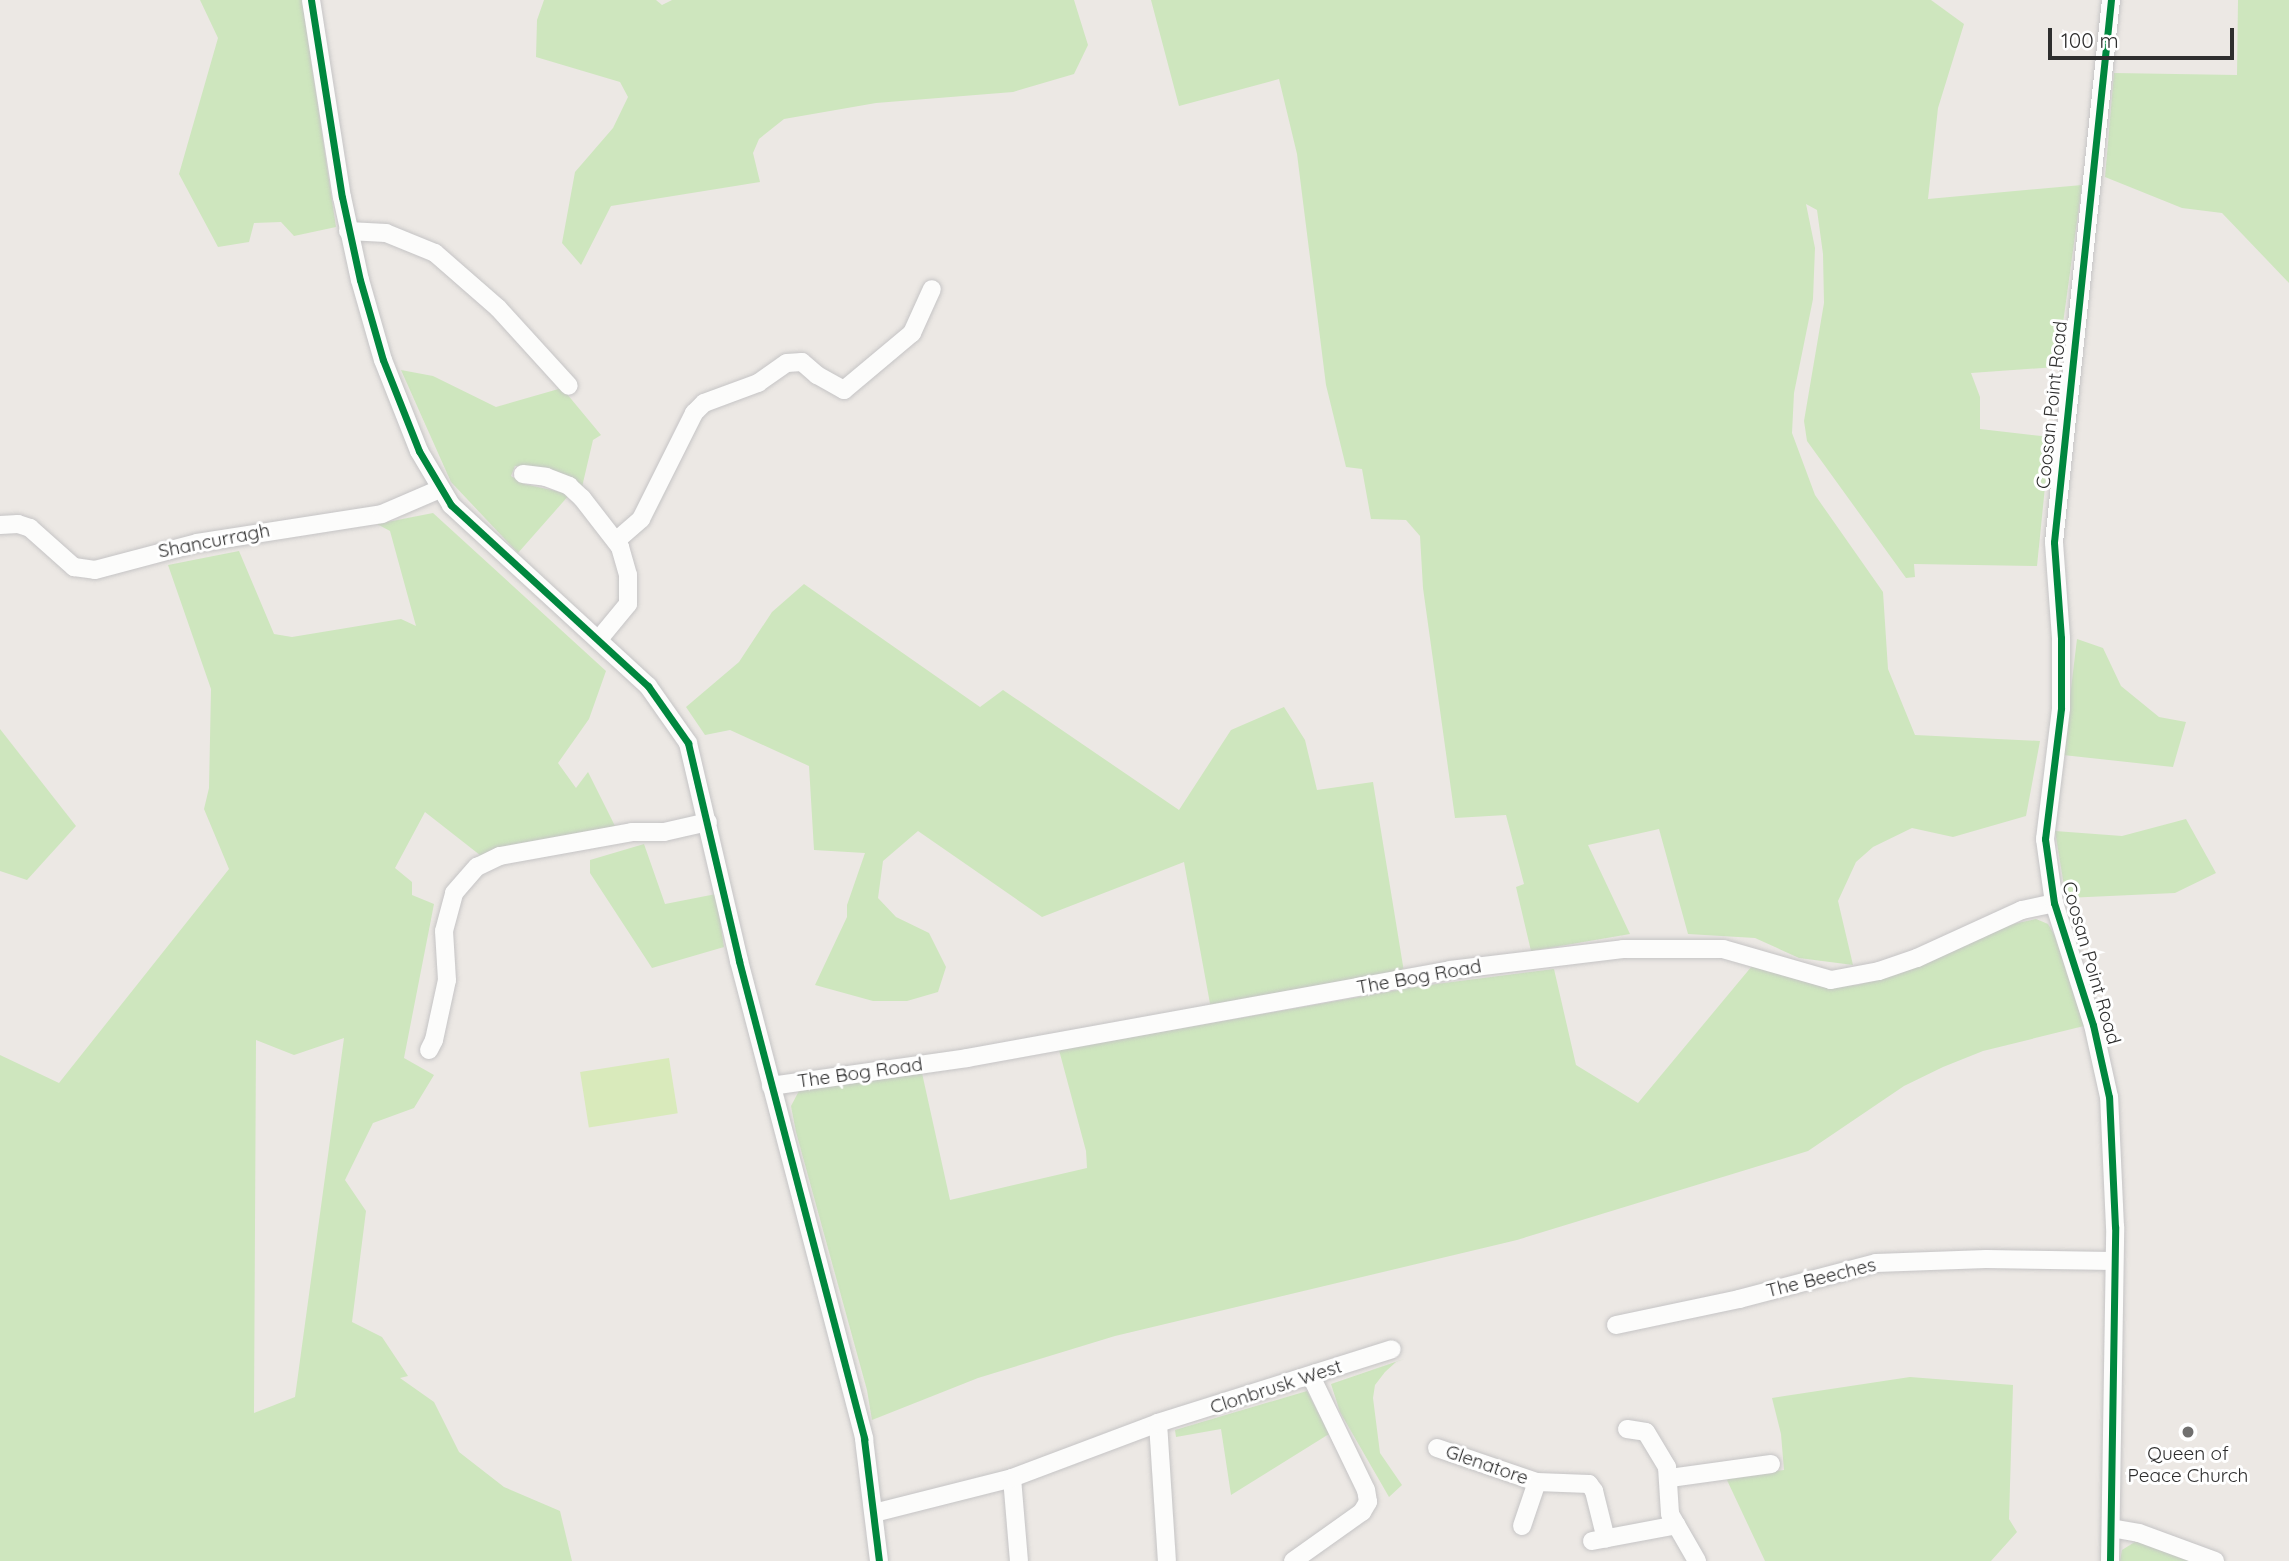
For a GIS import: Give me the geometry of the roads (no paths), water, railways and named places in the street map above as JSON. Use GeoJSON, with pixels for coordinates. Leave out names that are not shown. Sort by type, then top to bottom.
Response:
{"type":"FeatureCollection","features":[{"type":"Feature","properties":{"kind":"street"},"geometry":{"type":"LineString","coordinates":[[311,0],[348,232],[383,360],[419,451],[451,505],[648,686],[688,743],[771,1086],[864,1439],[879,1561]]}},
{"type":"Feature","properties":{"kind":"street","name":"Coosan Point Road"},"geometry":{"type":"LineString","coordinates":[[2110,0],[2054,542],[2061,638],[2061,708],[2045,839],[2054,903],[2106,1078],[2115,1227],[2110,1561]]}},
{"type":"Feature","properties":{"kind":"street"},"geometry":{"type":"LineString","coordinates":[[348,232],[386,233],[435,253],[498,308],[569,386]]}},
{"type":"Feature","properties":{"kind":"street"},"geometry":{"type":"LineString","coordinates":[[617,540],[641,519],[694,413],[704,403],[758,383],[786,363],[802,362],[817,376],[844,390],[912,333],[932,289]]}},
{"type":"Feature","properties":{"kind":"street"},"geometry":{"type":"LineString","coordinates":[[523,474],[546,477],[569,486],[617,540],[628,575],[628,604],[598,639]]}},
{"type":"Feature","properties":{"kind":"street","name":"Shancurragh"},"geometry":{"type":"LineString","coordinates":[[0,525],[11,523],[30,528],[74,566],[95,570],[197,543],[382,514],[440,489]]}},
{"type":"Feature","properties":{"kind":"street"},"geometry":{"type":"LineString","coordinates":[[429,1050],[434,1040],[447,980],[444,932],[454,893],[477,867],[500,856],[632,832],[664,832],[708,822]]}},
{"type":"Feature","properties":{"kind":"street","name":"The Bog Road"},"geometry":{"type":"LineString","coordinates":[[771,1086],[967,1058],[1450,970],[1623,949],[1723,949],[1831,979],[1879,971],[1917,958],[2022,910],[2054,903]]}},
{"type":"Feature","properties":{"kind":"street","name":"The Beeches"},"geometry":{"type":"LineString","coordinates":[[1616,1325],[1739,1299],[1876,1263],[1986,1259],[2113,1261]]}},
{"type":"Feature","properties":{"kind":"street","name":"Clonbrusk West"},"geometry":{"type":"LineString","coordinates":[[874,1513],[1012,1478],[1158,1423],[1392,1349]]}},
{"type":"Feature","properties":{"kind":"street"},"geometry":{"type":"LineString","coordinates":[[1293,1561],[1362,1512],[1368,1502],[1366,1490],[1311,1376]]}},
{"type":"Feature","properties":{"kind":"street"},"geometry":{"type":"LineString","coordinates":[[1158,1423],[1167,1561]]}},
{"type":"Feature","properties":{"kind":"street"},"geometry":{"type":"LineString","coordinates":[[1627,1429],[1646,1432],[1667,1467],[1670,1478],[1669,1511],[1697,1561]]}},
{"type":"Feature","properties":{"kind":"street","name":"Glenatore"},"geometry":{"type":"LineString","coordinates":[[1437,1448],[1537,1482],[1589,1484],[1594,1491],[1599,1540],[1677,1525]]}},
{"type":"Feature","properties":{"kind":"street"},"geometry":{"type":"LineString","coordinates":[[1670,1478],[1771,1464]]}},
{"type":"Feature","properties":{"kind":"street"},"geometry":{"type":"LineString","coordinates":[[1012,1478],[1018,1561]]}},
{"type":"Feature","properties":{"kind":"street","name":"Glenatore"},"geometry":{"type":"LineString","coordinates":[[1522,1526],[1537,1482]]}},
{"type":"Feature","properties":{"kind":"street"},"geometry":{"type":"LineString","coordinates":[[2111,1528],[2139,1533],[2215,1561]]}},
{"type":"Feature","properties":{"kind":"place","name":"Queen of Peace Church"},"geometry":{"type":"Point","coordinates":[2188,1432]}}]}
